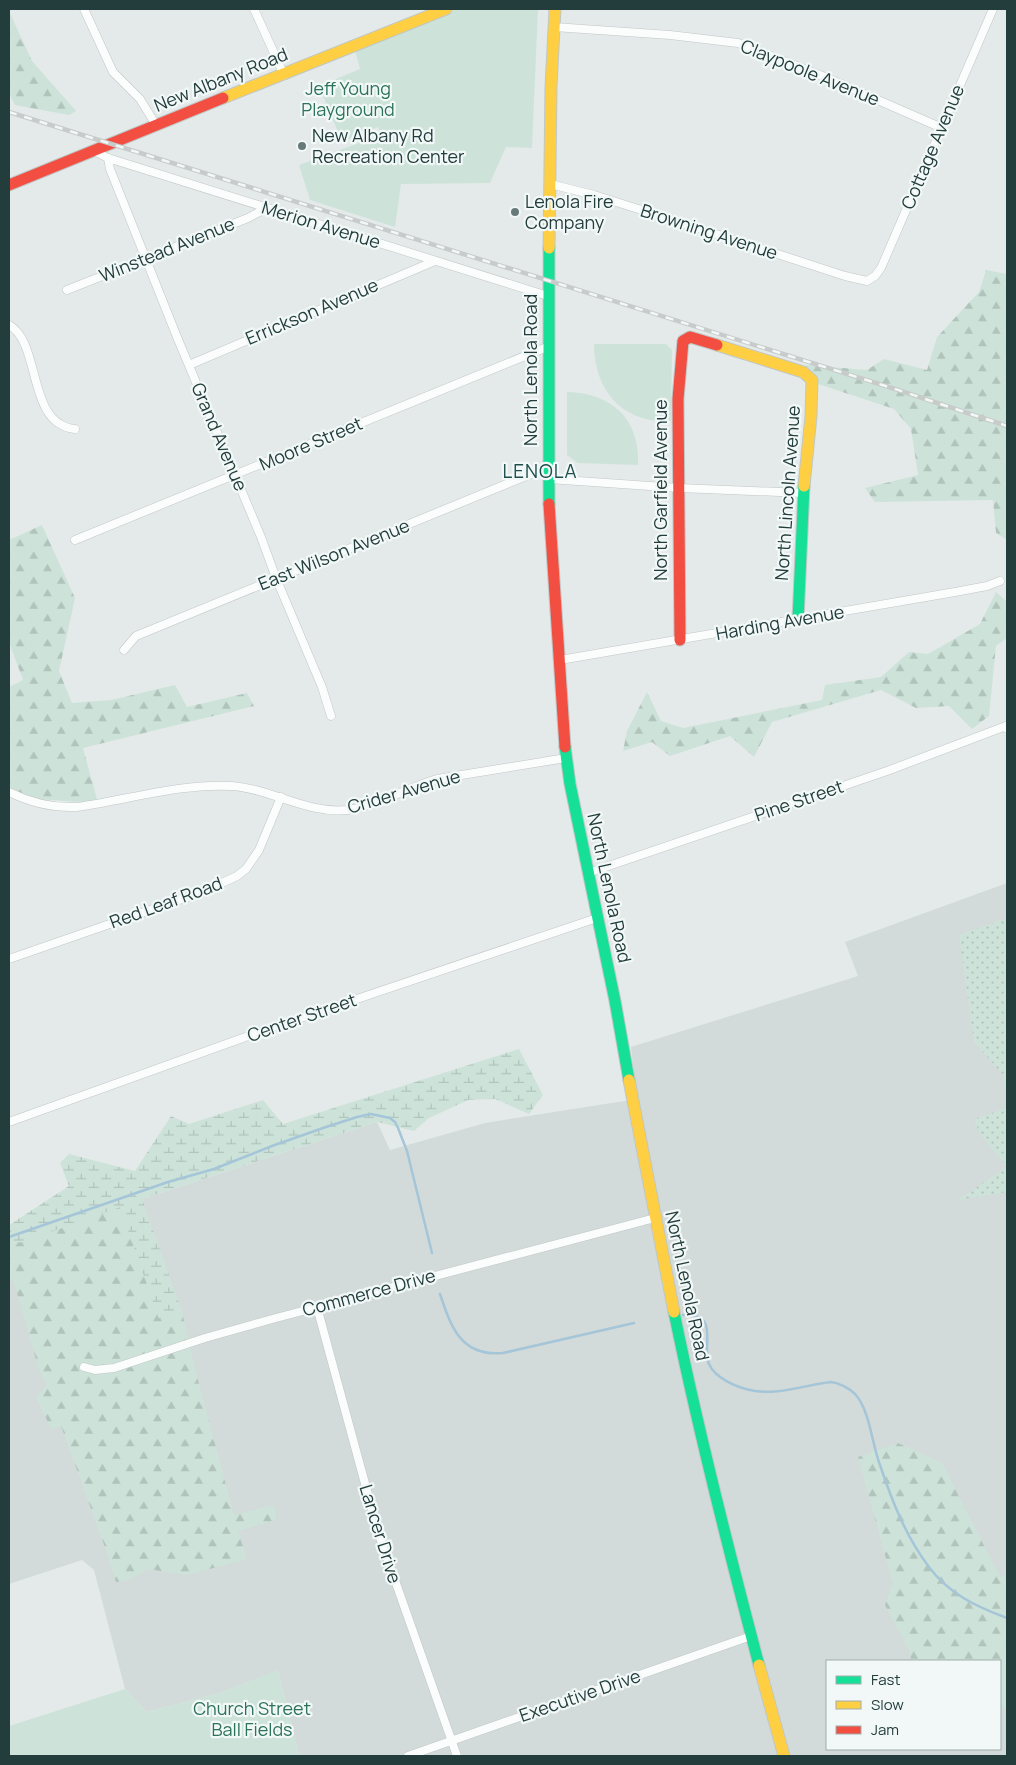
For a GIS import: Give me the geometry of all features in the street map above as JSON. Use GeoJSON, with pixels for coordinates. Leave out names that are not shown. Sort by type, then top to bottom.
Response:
{"type":"FeatureCollection","features":[{"type":"Feature","properties":{"kind":"main road","name":"New Albany Road"},"geometry":{"type":"LineString","coordinates":[[9,184],[446,9]]}},
{"type":"Feature","properties":{"kind":"main road","name":"North Lenola Road"},"geometry":{"type":"LineString","coordinates":[[555,9],[551,87],[547,347],[551,548],[566,758],[575,812],[615,1001],[655,1218],[696,1414],[751,1636],[784,1756]]}},
{"type":"Feature","properties":{"kind":"main road","name":"North Lincoln Avenue"},"geometry":{"type":"LineString","coordinates":[[683,342],[690,337],[697,337],[804,372],[812,380],[798,620]]}},
{"type":"Feature","properties":{"kind":"main road","name":"North Garfield Avenue"},"geometry":{"type":"LineString","coordinates":[[680,640],[678,399],[683,342]]}},
{"type":"Feature","properties":{"kind":"street"},"geometry":{"type":"LineString","coordinates":[[84,9],[113,72],[140,99],[156,125]]}},
{"type":"Feature","properties":{"kind":"street"},"geometry":{"type":"LineString","coordinates":[[254,9],[284,75]]}},
{"type":"Feature","properties":{"kind":"street","name":"Cottage Avenue"},"geometry":{"type":"LineString","coordinates":[[867,281],[875,276],[881,268],[993,9]]}},
{"type":"Feature","properties":{"kind":"street","name":"Claypoole Avenue"},"geometry":{"type":"LineString","coordinates":[[554,27],[670,35],[738,43],[825,77],[942,128]]}},
{"type":"Feature","properties":{"kind":"street","name":"Merion Avenue"},"geometry":{"type":"LineString","coordinates":[[94,151],[108,158],[548,296]]}},
{"type":"Feature","properties":{"kind":"street","name":"Grand Avenue"},"geometry":{"type":"LineString","coordinates":[[108,158],[113,177],[146,260],[322,687],[331,716]]}},
{"type":"Feature","properties":{"kind":"street","name":"Browning Avenue"},"geometry":{"type":"LineString","coordinates":[[550,184],[594,195],[845,276],[867,281]]}},
{"type":"Feature","properties":{"kind":"street","name":"Winstead Avenue"},"geometry":{"type":"LineString","coordinates":[[67,290],[146,260],[248,218],[267,208]]}},
{"type":"Feature","properties":{"kind":"street","name":"Errickson Avenue"},"geometry":{"type":"LineString","coordinates":[[188,365],[435,261]]}},
{"type":"Feature","properties":{"kind":"street"},"geometry":{"type":"LineString","coordinates":[[9,324],[18,332],[22,339],[38,392],[48,411],[55,420],[75,429]]}},
{"type":"Feature","properties":{"kind":"street","name":"Moore Street"},"geometry":{"type":"LineString","coordinates":[[75,540],[547,347]]}},
{"type":"Feature","properties":{"kind":"street","name":"East Wilson Avenue"},"geometry":{"type":"LineString","coordinates":[[124,650],[136,636],[459,502],[536,472],[549,474]]}},
{"type":"Feature","properties":{"kind":"street"},"geometry":{"type":"LineString","coordinates":[[549,474],[679,488],[804,493]]}},
{"type":"Feature","properties":{"kind":"street","name":"Harding Avenue"},"geometry":{"type":"LineString","coordinates":[[560,660],[970,590],[1000,581]]}},
{"type":"Feature","properties":{"kind":"street","name":"Pine Street"},"geometry":{"type":"LineString","coordinates":[[588,873],[887,771],[1006,726],[1007,729]]}},
{"type":"Feature","properties":{"kind":"street","name":"Crider Avenue"},"geometry":{"type":"LineString","coordinates":[[9,792],[39,804],[64,808],[88,806],[201,786],[244,788],[325,810],[355,809],[424,782],[566,758]]}},
{"type":"Feature","properties":{"kind":"street","name":"Red Leaf Road"},"geometry":{"type":"LineString","coordinates":[[9,959],[202,892],[237,876],[246,869],[259,850],[281,797]]}},
{"type":"Feature","properties":{"kind":"street","name":"Center Street"},"geometry":{"type":"LineString","coordinates":[[9,1122],[273,1028],[597,918]]}},
{"type":"Feature","properties":{"kind":"street","name":"Commerce Drive"},"geometry":{"type":"LineString","coordinates":[[84,1367],[95,1370],[114,1368],[222,1333],[655,1218]]}},
{"type":"Feature","properties":{"kind":"street","name":"Lancer Drive"},"geometry":{"type":"LineString","coordinates":[[317,1307],[379,1535],[457,1756]]}},
{"type":"Feature","properties":{"kind":"street","name":"Executive Drive"},"geometry":{"type":"LineString","coordinates":[[408,1756],[751,1636]]}},
{"type":"Feature","properties":{"kind":"shaded area"},"geometry":{"type":"Polygon","coordinates":[[[1007,883],[1007,1756],[299,1756],[278,1671],[220,1693],[147,1712],[125,1689],[94,1570],[82,1560],[9,1584],[9,1245],[377,1122],[390,1150],[485,1123],[637,1099],[631,1047],[858,976],[845,942],[1007,883]]]}},
{"type":"Feature","properties":{"kind":"green space","name":"Jeff Young Playground"},"geometry":{"type":"Polygon","coordinates":[[[449,9],[538,9],[532,148],[506,147],[490,183],[401,184],[395,227],[310,200],[299,165],[381,135],[378,127],[342,142],[319,86],[360,69],[354,47],[449,9]]]}},
{"type":"Feature","properties":{"kind":"green space"},"geometry":{"type":"Polygon","coordinates":[[[9,11],[32,61],[76,111],[69,115],[15,105],[9,93],[9,11]]]}},
{"type":"Feature","properties":{"kind":"green space"},"geometry":{"type":"Polygon","coordinates":[[[986,270],[1007,274],[1007,540],[996,533],[993,500],[875,502],[865,488],[918,475],[911,429],[894,409],[806,380],[806,365],[867,370],[884,359],[927,370],[937,337],[979,292],[986,270]]]}},
{"type":"Feature","properties":{"kind":"green space"},"geometry":{"type":"Polygon","coordinates":[[[594,344],[666,344],[672,350],[671,421],[639,417],[614,401],[599,376],[595,361],[594,344]]]}},
{"type":"Feature","properties":{"kind":"green space"},"geometry":{"type":"Polygon","coordinates":[[[567,392],[583,393],[597,397],[620,411],[634,434],[638,465],[578,463],[567,455],[567,392]]]}},
{"type":"Feature","properties":{"kind":"green space"},"geometry":{"type":"Polygon","coordinates":[[[42,525],[75,598],[59,671],[72,703],[111,700],[175,685],[187,707],[247,693],[254,706],[83,748],[98,803],[20,798],[9,790],[9,687],[23,680],[9,642],[9,540],[42,525]]]}},
{"type":"Feature","properties":{"kind":"green space"},"geometry":{"type":"Polygon","coordinates":[[[996,592],[1007,602],[1007,638],[996,646],[989,716],[972,729],[949,706],[916,708],[881,690],[772,722],[754,757],[730,736],[670,756],[652,742],[623,751],[627,731],[647,692],[661,721],[683,728],[822,700],[825,685],[881,677],[909,652],[928,654],[980,624],[996,592]]]}},
{"type":"Feature","properties":{"kind":"green space"},"geometry":{"type":"Polygon","coordinates":[[[1007,915],[1007,1095],[1003,1075],[974,1042],[959,935],[1005,919],[1007,915]]]}},
{"type":"Feature","properties":{"kind":"green space"},"geometry":{"type":"Polygon","coordinates":[[[519,1049],[543,1095],[529,1114],[495,1099],[468,1100],[429,1118],[414,1131],[377,1122],[142,1199],[182,1312],[159,1319],[120,1207],[23,1242],[9,1243],[9,1225],[69,1186],[60,1163],[69,1154],[135,1171],[171,1116],[189,1124],[263,1100],[283,1124],[519,1049]]]}},
{"type":"Feature","properties":{"kind":"green space"},"geometry":{"type":"Polygon","coordinates":[[[1007,1108],[1007,1167],[980,1134],[974,1119],[1007,1108]]]}},
{"type":"Feature","properties":{"kind":"green space"},"geometry":{"type":"Polygon","coordinates":[[[1007,1167],[1007,1192],[958,1200],[1007,1167]]]}},
{"type":"Feature","properties":{"kind":"green space"},"geometry":{"type":"Polygon","coordinates":[[[120,1207],[159,1318],[182,1312],[195,1369],[234,1515],[274,1505],[276,1520],[238,1531],[247,1559],[187,1575],[148,1569],[129,1580],[116,1582],[61,1426],[51,1429],[36,1397],[47,1385],[39,1370],[13,1279],[9,1280],[9,1243],[23,1242],[120,1207]]]}},
{"type":"Feature","properties":{"kind":"green space"},"geometry":{"type":"Polygon","coordinates":[[[898,1443],[942,1463],[1000,1577],[1007,1574],[1007,1710],[1001,1705],[1001,1660],[911,1660],[910,1652],[885,1605],[893,1584],[858,1457],[898,1443]]]}},
{"type":"Feature","properties":{"kind":"green space","name":"Church Street Ball Fields"},"geometry":{"type":"Polygon","coordinates":[[[278,1670],[299,1756],[9,1756],[9,1726],[125,1689],[147,1712],[220,1693],[278,1670]]]}},
{"type":"Feature","properties":{"kind":"waterway"},"geometry":{"type":"LineString","coordinates":[[9,1237],[168,1182],[214,1169],[323,1128],[371,1114],[390,1118],[398,1128],[407,1151],[432,1253]]}},
{"type":"Feature","properties":{"kind":"waterway"},"geometry":{"type":"LineString","coordinates":[[440,1294],[449,1318],[460,1337],[477,1350],[489,1353],[503,1353],[634,1323]]}},
{"type":"Feature","properties":{"kind":"waterway"},"geometry":{"type":"LineString","coordinates":[[683,1315],[702,1319],[706,1325],[709,1364],[716,1374],[732,1384],[750,1390],[770,1392],[831,1382],[844,1386],[855,1394],[864,1409],[877,1457],[895,1505],[913,1543],[929,1567],[945,1585],[964,1598],[1007,1618]]}},
{"type":"Feature","properties":{"kind":"railway"},"geometry":{"type":"LineString","coordinates":[[9,112],[892,388],[1007,426]]}},
{"type":"Feature","properties":{"kind":"traffic: fast"},"geometry":{"type":"LineString","coordinates":[[549,248],[549,504]]}},
{"type":"Feature","properties":{"kind":"traffic: fast"},"geometry":{"type":"LineString","coordinates":[[798,620],[804,486]]}},
{"type":"Feature","properties":{"kind":"traffic: fast"},"geometry":{"type":"LineString","coordinates":[[565,747],[570,784],[615,1001],[629,1080]]}},
{"type":"Feature","properties":{"kind":"traffic: fast"},"geometry":{"type":"LineString","coordinates":[[674,1312],[714,1489],[759,1665]]}},
{"type":"Feature","properties":{"kind":"traffic: slow"},"geometry":{"type":"LineString","coordinates":[[223,98],[446,9]]}},
{"type":"Feature","properties":{"kind":"traffic: slow"},"geometry":{"type":"LineString","coordinates":[[549,248],[551,87],[555,9]]}},
{"type":"Feature","properties":{"kind":"traffic: slow"},"geometry":{"type":"LineString","coordinates":[[717,345],[803,372],[812,380],[811,416],[804,486]]}},
{"type":"Feature","properties":{"kind":"traffic: slow"},"geometry":{"type":"LineString","coordinates":[[629,1080],[674,1312]]}},
{"type":"Feature","properties":{"kind":"traffic: slow"},"geometry":{"type":"LineString","coordinates":[[759,1665],[784,1756]]}},
{"type":"Feature","properties":{"kind":"traffic: jam"},"geometry":{"type":"LineString","coordinates":[[9,185],[223,98]]}},
{"type":"Feature","properties":{"kind":"traffic: jam"},"geometry":{"type":"LineString","coordinates":[[680,640],[678,399],[683,341],[690,337],[717,345]]}},
{"type":"Feature","properties":{"kind":"traffic: jam"},"geometry":{"type":"LineString","coordinates":[[549,504],[565,747]]}},
{"type":"Feature","properties":{"kind":"place","name":"New Albany Rd Recreation Center"},"geometry":{"type":"Point","coordinates":[302,146]}},
{"type":"Feature","properties":{"kind":"place","name":"Lenola Fire Company"},"geometry":{"type":"Point","coordinates":[515,212]}},
{"type":"Feature","properties":{"kind":"district","name":"LENOLA"},"geometry":{"type":"Point","coordinates":[540,471]}}]}
